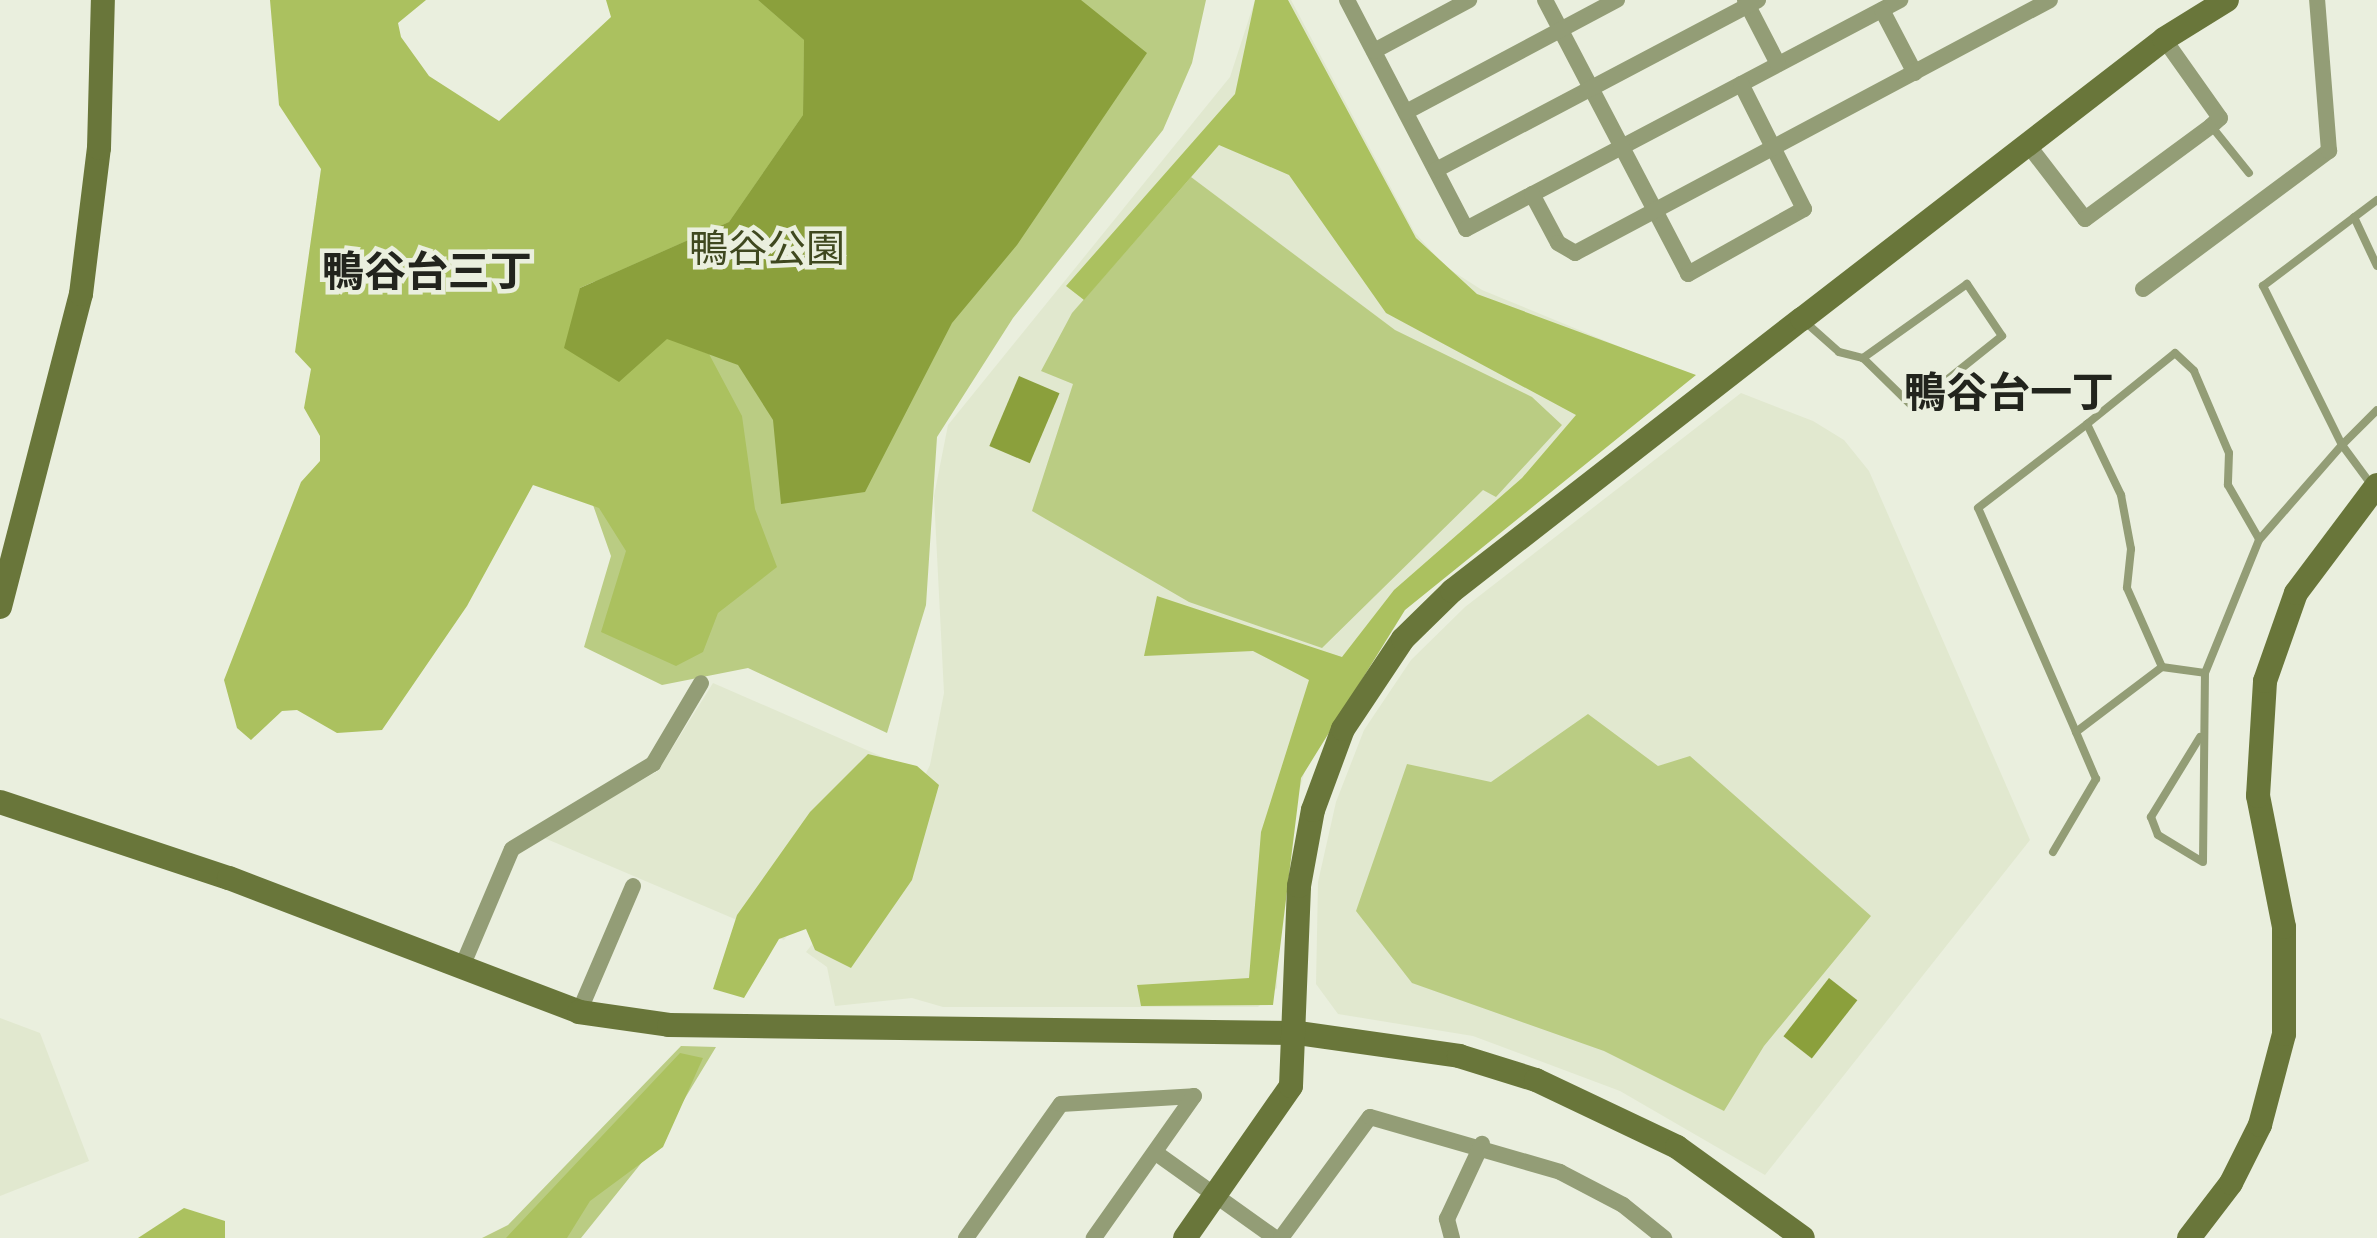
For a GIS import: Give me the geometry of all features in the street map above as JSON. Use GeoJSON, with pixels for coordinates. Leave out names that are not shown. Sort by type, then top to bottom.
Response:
{"type":"FeatureCollection","features":[{"type":"Feature","properties":{"kind":"street"},"geometry":{"type":"LineString","coordinates":[[0,607],[81,294],[99,148],[103,0]]}},
{"type":"Feature","properties":{"kind":"street"},"geometry":{"type":"LineString","coordinates":[[1347,0],[1466,229],[1900,0]]}},
{"type":"Feature","properties":{"kind":"street"},"geometry":{"type":"LineString","coordinates":[[1375,51],[1469,0]]}},
{"type":"Feature","properties":{"kind":"street"},"geometry":{"type":"LineString","coordinates":[[1545,0],[1688,274],[1804,209],[1741,84]]}},
{"type":"Feature","properties":{"kind":"street"},"geometry":{"type":"LineString","coordinates":[[1406,112],[1617,0]]}},
{"type":"Feature","properties":{"kind":"street"},"geometry":{"type":"LineString","coordinates":[[1532,194],[1558,243],[1575,253],[1915,73],[2029,5],[2050,0]]}},
{"type":"Feature","properties":{"kind":"street"},"geometry":{"type":"LineString","coordinates":[[1185,1238],[1291,1085],[1298,1033],[1299,886],[1313,810],[1342,729],[1403,639],[1452,591],[1802,319],[2164,39],[2227,0]]}},
{"type":"Feature","properties":{"kind":"street"},"geometry":{"type":"LineString","coordinates":[[2143,290],[2330,151],[2317,0]]}},
{"type":"Feature","properties":{"kind":"street"},"geometry":{"type":"LineString","coordinates":[[1436,170],[1750,2],[1778,64]]}},
{"type":"Feature","properties":{"kind":"street"},"geometry":{"type":"LineString","coordinates":[[1882,10],[1915,73]]}},
{"type":"Feature","properties":{"kind":"street"},"geometry":{"type":"LineString","coordinates":[[2029,146],[2085,219],[2211,126],[2220,118],[2164,39]]}},
{"type":"Feature","properties":{"kind":"street"},"geometry":{"type":"LineString","coordinates":[[2189,1238],[2231,1183],[2260,1124],[2284,1034],[2284,927],[2258,796],[2265,680],[2296,593],[2375,486]]}},
{"type":"Feature","properties":{"kind":"street"},"geometry":{"type":"LineString","coordinates":[[461,969],[512,849],[653,764],[701,683]]}},
{"type":"Feature","properties":{"kind":"street"},"geometry":{"type":"LineString","coordinates":[[0,802],[229,878],[579,1012],[669,1025],[1298,1033],[1460,1056],[1536,1080],[1677,1147],[1803,1238]]}},
{"type":"Feature","properties":{"kind":"street"},"geometry":{"type":"LineString","coordinates":[[579,1012],[633,886]]}},
{"type":"Feature","properties":{"kind":"street"},"geometry":{"type":"LineString","coordinates":[[966,1238],[1060,1104],[1194,1096],[1094,1238]]}},
{"type":"Feature","properties":{"kind":"street"},"geometry":{"type":"LineString","coordinates":[[1156,1153],[1278,1238],[1370,1117],[1482,1144],[1581,1183],[1664,1238]]}},
{"type":"Feature","properties":{"kind":"street"},"geometry":{"type":"LineString","coordinates":[[1452,1238],[1448,1219],[1482,1144]]}},
{"type":"Feature","properties":{"kind":"lane"},"geometry":{"type":"LineString","coordinates":[[2211,126],[2249,173]]}},
{"type":"Feature","properties":{"kind":"lane"},"geometry":{"type":"LineString","coordinates":[[2375,486],[2342,445],[2264,286],[2377,200]]}},
{"type":"Feature","properties":{"kind":"lane"},"geometry":{"type":"LineString","coordinates":[[2354,217],[2377,266]]}},
{"type":"Feature","properties":{"kind":"lane"},"geometry":{"type":"LineString","coordinates":[[1802,319],[1839,352],[1863,358],[1913,406],[2002,336],[1967,284],[1863,358]]}},
{"type":"Feature","properties":{"kind":"lane"},"geometry":{"type":"LineString","coordinates":[[2054,852],[2096,779],[1978,508],[2176,353],[2194,371],[2229,453],[2228,485],[2259,540]]}},
{"type":"Feature","properties":{"kind":"lane"},"geometry":{"type":"LineString","coordinates":[[2200,737],[2151,817],[2158,835],[2203,862],[2199,755],[2205,673],[2259,540],[2377,410]]}},
{"type":"Feature","properties":{"kind":"lane"},"geometry":{"type":"LineString","coordinates":[[2087,424],[2121,495],[2131,549],[2127,588],[2162,668]]}},
{"type":"Feature","properties":{"kind":"lane"},"geometry":{"type":"LineString","coordinates":[[2076,732],[2162,668],[2205,673]]}},
{"type":"Feature","properties":{"kind":"shaded area"},"geometry":{"type":"Polygon","coordinates":[[[270,0],[426,0],[398,23],[401,37],[429,76],[499,121],[611,17],[606,0],[758,0],[804,40],[803,115],[729,222],[580,288],[642,354],[667,338],[709,354],[742,416],[755,509],[777,567],[718,613],[703,652],[676,666],[601,632],[626,551],[599,508],[533,485],[467,606],[382,730],[337,733],[297,710],[282,711],[251,740],[237,728],[224,680],[301,482],[320,461],[320,436],[304,408],[311,369],[295,352],[321,169],[279,105],[270,0]]]}},
{"type":"Feature","properties":{"kind":"shaded area"},"geometry":{"type":"Polygon","coordinates":[[[758,0],[1081,0],[1147,53],[1017,245],[952,323],[865,492],[781,504],[773,420],[738,365],[667,339],[619,382],[564,348],[580,288],[729,222],[803,115],[804,40],[758,0]]]}},
{"type":"Feature","properties":{"kind":"shaded area"},"geometry":{"type":"Polygon","coordinates":[[[1255,0],[1291,0],[1415,233],[1446,267],[1482,290],[1691,376],[1398,612],[1310,753],[1280,859],[1277,988],[1258,1007],[943,1007],[912,998],[835,1006],[827,967],[806,952],[892,843],[930,765],[944,693],[934,496],[948,425],[1230,77],[1255,0]]]}},
{"type":"Feature","properties":{"kind":"shaded area"},"geometry":{"type":"Polygon","coordinates":[[[1255,0],[1288,0],[1416,238],[1477,294],[1696,375],[1405,610],[1301,778],[1273,1005],[1141,1006],[1137,985],[1249,978],[1261,832],[1309,680],[1253,651],[1144,656],[1157,596],[1342,657],[1394,590],[1522,478],[1576,415],[1386,313],[1289,175],[1219,145],[1084,300],[1066,286],[1235,94],[1255,0]]]}},
{"type":"Feature","properties":{"kind":"shaded area"},"geometry":{"type":"Polygon","coordinates":[[[1019,376],[1060,393],[1030,463],[989,446],[1019,376]]]}},
{"type":"Feature","properties":{"kind":"shaded area"},"geometry":{"type":"Polygon","coordinates":[[[1741,393],[1813,421],[1844,440],[1869,471],[2030,840],[1765,1175],[1620,1091],[1473,1036],[1338,1014],[1316,984],[1318,882],[1336,802],[1364,730],[1411,660],[1465,607],[1741,393]]]}},
{"type":"Feature","properties":{"kind":"shaded area"},"geometry":{"type":"Polygon","coordinates":[[[713,683],[901,765],[874,819],[784,940],[542,837],[658,771],[713,683]]]}},
{"type":"Feature","properties":{"kind":"shaded area"},"geometry":{"type":"Polygon","coordinates":[[[868,754],[917,766],[939,785],[912,880],[851,968],[815,950],[806,929],[779,939],[744,998],[713,989],[737,915],[810,812],[868,754]]]}},
{"type":"Feature","properties":{"kind":"shaded area"},"geometry":{"type":"Polygon","coordinates":[[[1829,978],[1857,1000],[1812,1058],[1783,1036],[1829,978]]]}},
{"type":"Feature","properties":{"kind":"shaded area"},"geometry":{"type":"Polygon","coordinates":[[[0,1018],[40,1033],[89,1161],[0,1196],[0,1018]]]}},
{"type":"Feature","properties":{"kind":"shaded area"},"geometry":{"type":"Polygon","coordinates":[[[680,1053],[703,1058],[663,1147],[590,1201],[567,1238],[506,1238],[680,1053]]]}},
{"type":"Feature","properties":{"kind":"shaded area"},"geometry":{"type":"Polygon","coordinates":[[[184,1208],[225,1221],[225,1238],[138,1238],[184,1208]]]}},
{"type":"Feature","properties":{"kind":"green space","name":"鴨谷公園"},"geometry":{"type":"Polygon","coordinates":[[[621,0],[1206,0],[1192,63],[1163,130],[1013,318],[937,437],[926,605],[887,733],[748,668],[662,685],[584,647],[611,556],[593,505],[596,68],[621,0]]]}},
{"type":"Feature","properties":{"kind":"green space"},"geometry":{"type":"Polygon","coordinates":[[[1191,177],[1395,330],[1532,397],[1562,425],[1496,497],[1483,490],[1322,648],[1189,602],[1032,511],[1073,384],[1041,371],[1072,313],[1191,177]]]}},
{"type":"Feature","properties":{"kind":"green space"},"geometry":{"type":"Polygon","coordinates":[[[1588,714],[1658,766],[1690,756],[1871,916],[1764,1046],[1724,1111],[1604,1051],[1412,983],[1356,911],[1407,764],[1491,782],[1588,714]]]}},
{"type":"Feature","properties":{"kind":"green space"},"geometry":{"type":"Polygon","coordinates":[[[681,1046],[716,1047],[659,1141],[581,1238],[482,1238],[508,1225],[681,1046]]]}},
{"type":"Feature","properties":{"kind":"district","name":"鴨谷台三丁"},"geometry":{"type":"Point","coordinates":[427,271]}},
{"type":"Feature","properties":{"kind":"district","name":"鴨谷台一丁"},"geometry":{"type":"Point","coordinates":[2009,392]}}]}
